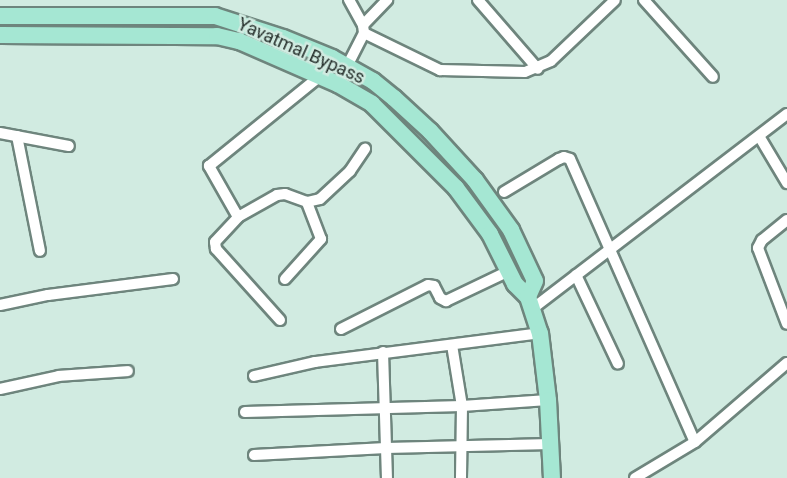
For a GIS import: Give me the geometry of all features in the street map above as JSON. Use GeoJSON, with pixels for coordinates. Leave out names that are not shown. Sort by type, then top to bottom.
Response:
{"type":"FeatureCollection","features":[{"type":"Feature","properties":{"kind":"main road","name":"Yavatmal Bypass"},"geometry":{"type":"LineString","coordinates":[[0,16],[215,16],[283,38],[328,56],[394,98],[430,131],[475,180],[511,230],[535,281],[530,303]]}},
{"type":"Feature","properties":{"kind":"main road","name":"Yavatmal Bypass"},"geometry":{"type":"LineString","coordinates":[[0,35],[217,36],[239,41],[320,76],[372,104],[456,188],[489,234],[515,284],[530,303],[540,333],[549,400],[552,478]]}},
{"type":"Feature","properties":{"kind":"street"},"geometry":{"type":"LineString","coordinates":[[349,0],[363,29],[429,66],[451,73],[515,74],[538,69],[557,56],[615,0]]}},
{"type":"Feature","properties":{"kind":"street"},"geometry":{"type":"LineString","coordinates":[[338,84],[363,29],[387,0]]}},
{"type":"Feature","properties":{"kind":"street"},"geometry":{"type":"LineString","coordinates":[[478,0],[538,69]]}},
{"type":"Feature","properties":{"kind":"street"},"geometry":{"type":"LineString","coordinates":[[644,0],[713,77]]}},
{"type":"Feature","properties":{"kind":"street"},"geometry":{"type":"LineString","coordinates":[[238,217],[209,166],[320,76],[328,56]]}},
{"type":"Feature","properties":{"kind":"street"},"geometry":{"type":"LineString","coordinates":[[530,303],[576,275],[787,114]]}},
{"type":"Feature","properties":{"kind":"street"},"geometry":{"type":"LineString","coordinates":[[0,133],[69,146]]}},
{"type":"Feature","properties":{"kind":"street"},"geometry":{"type":"LineString","coordinates":[[17,136],[39,250]]}},
{"type":"Feature","properties":{"kind":"street"},"geometry":{"type":"LineString","coordinates":[[759,136],[787,183]]}},
{"type":"Feature","properties":{"kind":"street"},"geometry":{"type":"LineString","coordinates":[[280,320],[214,245],[216,239],[238,217],[281,194],[307,202],[320,199],[350,171],[365,149]]}},
{"type":"Feature","properties":{"kind":"street"},"geometry":{"type":"LineString","coordinates":[[504,192],[559,159],[564,157],[570,159],[695,442]]}},
{"type":"Feature","properties":{"kind":"street"},"geometry":{"type":"LineString","coordinates":[[285,279],[321,239],[307,202]]}},
{"type":"Feature","properties":{"kind":"street"},"geometry":{"type":"LineString","coordinates":[[787,220],[762,240],[758,248],[787,324]]}},
{"type":"Feature","properties":{"kind":"street"},"geometry":{"type":"LineString","coordinates":[[341,330],[428,285],[434,286],[440,298],[446,301],[509,271]]}},
{"type":"Feature","properties":{"kind":"street"},"geometry":{"type":"LineString","coordinates":[[576,275],[618,364]]}},
{"type":"Feature","properties":{"kind":"street"},"geometry":{"type":"LineString","coordinates":[[0,305],[48,295],[173,279]]}},
{"type":"Feature","properties":{"kind":"street"},"geometry":{"type":"LineString","coordinates":[[254,376],[315,362],[540,333]]}},
{"type":"Feature","properties":{"kind":"street"},"geometry":{"type":"LineString","coordinates":[[453,345],[462,406],[461,478]]}},
{"type":"Feature","properties":{"kind":"street"},"geometry":{"type":"LineString","coordinates":[[383,352],[387,478]]}},
{"type":"Feature","properties":{"kind":"street"},"geometry":{"type":"LineString","coordinates":[[635,478],[695,442],[787,363]]}},
{"type":"Feature","properties":{"kind":"street"},"geometry":{"type":"LineString","coordinates":[[0,389],[59,376],[128,371]]}},
{"type":"Feature","properties":{"kind":"street"},"geometry":{"type":"LineString","coordinates":[[245,412],[385,406],[462,406],[549,400]]}},
{"type":"Feature","properties":{"kind":"street"},"geometry":{"type":"LineString","coordinates":[[254,455],[386,448],[551,444]]}}]}
